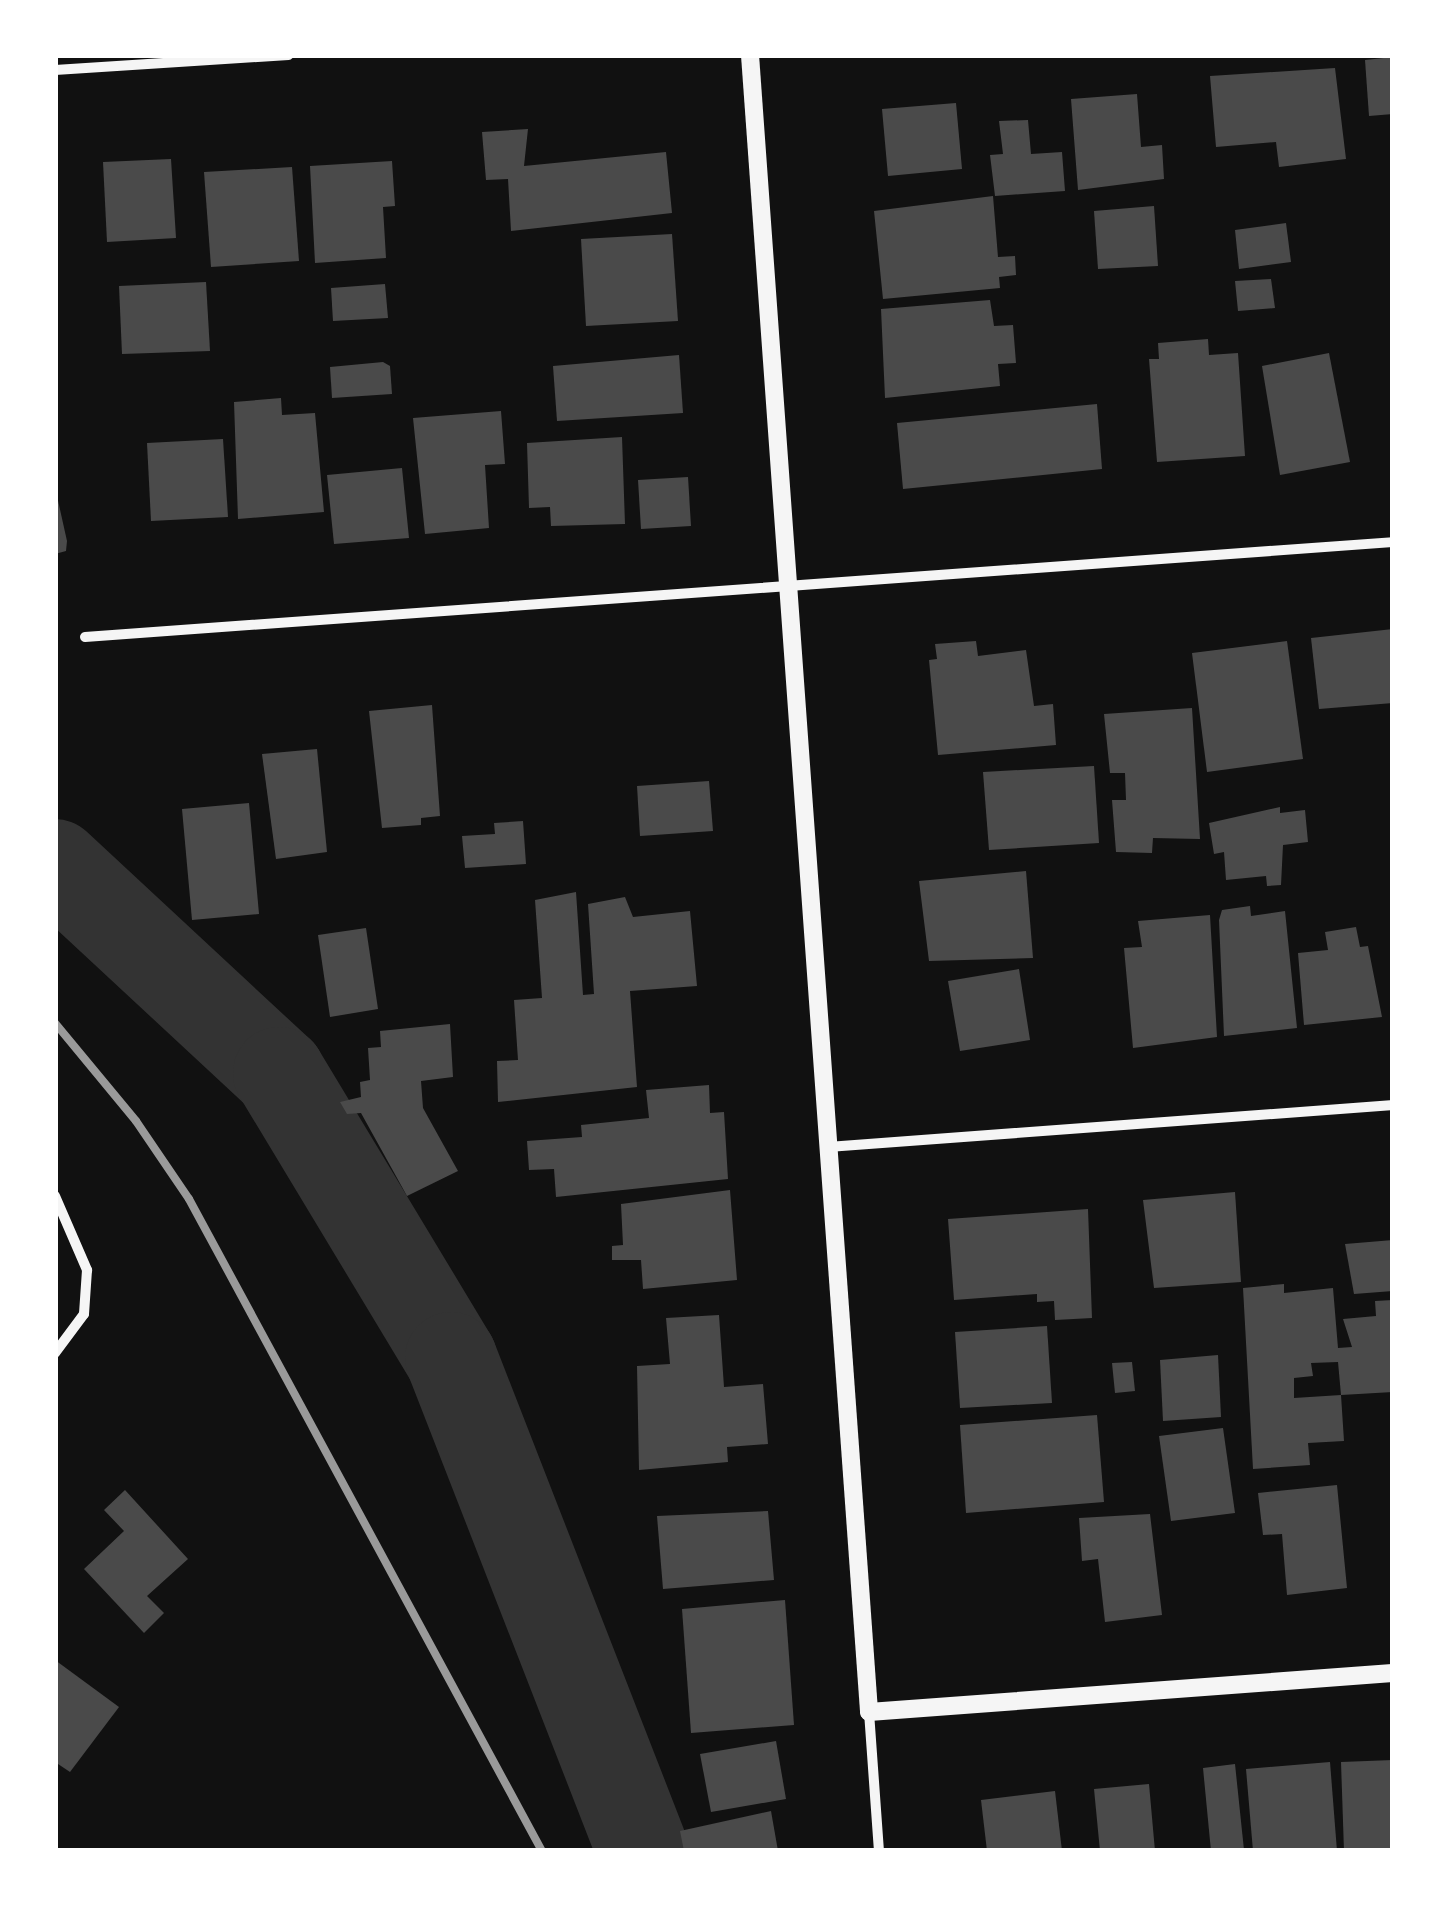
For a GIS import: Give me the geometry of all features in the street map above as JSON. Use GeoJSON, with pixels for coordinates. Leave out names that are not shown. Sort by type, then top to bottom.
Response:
{"type":"FeatureCollection","features":[{"type":"Feature","properties":{"kind":"street"},"geometry":{"type":"LineString","coordinates":[[55,70],[289,55]]}},
{"type":"Feature","properties":{"kind":"street"},"geometry":{"type":"LineString","coordinates":[[750,55],[880,1851]]}},
{"type":"Feature","properties":{"kind":"street"},"geometry":{"type":"LineString","coordinates":[[85,637],[1393,542]]}},
{"type":"Feature","properties":{"kind":"street"},"geometry":{"type":"LineString","coordinates":[[828,1147],[1393,1106]]}},
{"type":"Feature","properties":{"kind":"street"},"geometry":{"type":"LineString","coordinates":[[55,1196],[88,1270],[84,1314],[55,1353]]}},
{"type":"Feature","properties":{"kind":"street"},"geometry":{"type":"LineString","coordinates":[[870,1712],[1393,1673]]}},
{"type":"Feature","properties":{"kind":"building"},"geometry":{"type":"Polygon","coordinates":[[[1393,57],[1393,114],[1369,116],[1365,60],[1393,57]]]}},
{"type":"Feature","properties":{"kind":"building"},"geometry":{"type":"Polygon","coordinates":[[[1335,68],[1346,159],[1279,167],[1276,142],[1216,147],[1210,76],[1335,68]]]}},
{"type":"Feature","properties":{"kind":"building"},"geometry":{"type":"Polygon","coordinates":[[[1137,94],[1141,147],[1162,145],[1164,179],[1078,190],[1071,99],[1137,94]]]}},
{"type":"Feature","properties":{"kind":"building"},"geometry":{"type":"Polygon","coordinates":[[[956,103],[962,169],[888,176],[882,109],[956,103]]]}},
{"type":"Feature","properties":{"kind":"building"},"geometry":{"type":"Polygon","coordinates":[[[1028,120],[1031,154],[1062,152],[1065,191],[995,196],[990,155],[1003,154],[999,121],[1028,120]]]}},
{"type":"Feature","properties":{"kind":"building"},"geometry":{"type":"Polygon","coordinates":[[[528,129],[524,166],[666,152],[672,213],[511,231],[508,179],[486,180],[482,132],[528,129]]]}},
{"type":"Feature","properties":{"kind":"building"},"geometry":{"type":"Polygon","coordinates":[[[171,159],[176,238],[107,242],[103,162],[171,159]]]}},
{"type":"Feature","properties":{"kind":"building"},"geometry":{"type":"Polygon","coordinates":[[[392,161],[395,206],[383,207],[386,258],[315,263],[310,166],[392,161]]]}},
{"type":"Feature","properties":{"kind":"building"},"geometry":{"type":"Polygon","coordinates":[[[292,167],[299,261],[211,267],[204,172],[292,167]]]}},
{"type":"Feature","properties":{"kind":"building"},"geometry":{"type":"Polygon","coordinates":[[[993,196],[998,257],[1015,256],[1016,275],[999,277],[1000,288],[883,299],[874,211],[993,196]]]}},
{"type":"Feature","properties":{"kind":"building"},"geometry":{"type":"Polygon","coordinates":[[[1154,206],[1158,266],[1098,269],[1094,211],[1154,206]]]}},
{"type":"Feature","properties":{"kind":"building"},"geometry":{"type":"Polygon","coordinates":[[[1286,223],[1291,262],[1239,269],[1235,230],[1286,223]]]}},
{"type":"Feature","properties":{"kind":"building"},"geometry":{"type":"Polygon","coordinates":[[[672,234],[678,321],[586,326],[581,239],[672,234]]]}},
{"type":"Feature","properties":{"kind":"building"},"geometry":{"type":"Polygon","coordinates":[[[1271,279],[1275,308],[1238,311],[1235,281],[1271,279]]]}},
{"type":"Feature","properties":{"kind":"building"},"geometry":{"type":"Polygon","coordinates":[[[206,282],[210,351],[122,354],[119,286],[206,282]]]}},
{"type":"Feature","properties":{"kind":"building"},"geometry":{"type":"Polygon","coordinates":[[[385,284],[388,318],[333,321],[331,288],[385,284]]]}},
{"type":"Feature","properties":{"kind":"building"},"geometry":{"type":"Polygon","coordinates":[[[990,300],[994,326],[1013,325],[1016,363],[998,364],[1000,386],[885,398],[881,309],[990,300]]]}},
{"type":"Feature","properties":{"kind":"building"},"geometry":{"type":"Polygon","coordinates":[[[1208,339],[1209,355],[1238,353],[1245,456],[1157,462],[1149,359],[1159,359],[1158,343],[1208,339]]]}},
{"type":"Feature","properties":{"kind":"building"},"geometry":{"type":"Polygon","coordinates":[[[1329,353],[1350,462],[1280,475],[1262,366],[1329,353]]]}},
{"type":"Feature","properties":{"kind":"building"},"geometry":{"type":"Polygon","coordinates":[[[679,355],[683,413],[557,421],[553,366],[679,355]]]}},
{"type":"Feature","properties":{"kind":"building"},"geometry":{"type":"Polygon","coordinates":[[[383,362],[390,366],[392,394],[332,398],[330,367],[383,362]]]}},
{"type":"Feature","properties":{"kind":"building"},"geometry":{"type":"Polygon","coordinates":[[[281,398],[282,415],[315,413],[324,512],[238,519],[234,402],[281,398]]]}},
{"type":"Feature","properties":{"kind":"building"},"geometry":{"type":"Polygon","coordinates":[[[1097,404],[1102,469],[903,489],[897,423],[1097,404]]]}},
{"type":"Feature","properties":{"kind":"building"},"geometry":{"type":"Polygon","coordinates":[[[501,411],[505,464],[485,465],[489,528],[425,534],[413,418],[501,411]]]}},
{"type":"Feature","properties":{"kind":"building"},"geometry":{"type":"Polygon","coordinates":[[[622,437],[625,524],[551,526],[550,507],[529,508],[527,443],[622,437]]]}},
{"type":"Feature","properties":{"kind":"building"},"geometry":{"type":"Polygon","coordinates":[[[223,439],[228,517],[151,521],[147,443],[223,439]]]}},
{"type":"Feature","properties":{"kind":"building"},"geometry":{"type":"Polygon","coordinates":[[[402,468],[409,538],[334,544],[327,475],[402,468]]]}},
{"type":"Feature","properties":{"kind":"building"},"geometry":{"type":"Polygon","coordinates":[[[688,477],[691,526],[641,529],[638,480],[688,477]]]}},
{"type":"Feature","properties":{"kind":"building"},"geometry":{"type":"Polygon","coordinates":[[[55,487],[67,541],[66,551],[55,554],[55,487]]]}},
{"type":"Feature","properties":{"kind":"building"},"geometry":{"type":"Polygon","coordinates":[[[1393,629],[1393,703],[1319,709],[1311,638],[1393,629]]]}},
{"type":"Feature","properties":{"kind":"building"},"geometry":{"type":"Polygon","coordinates":[[[976,641],[978,656],[1026,650],[1034,706],[1053,704],[1056,745],[938,755],[929,660],[937,659],[935,644],[976,641]]]}},
{"type":"Feature","properties":{"kind":"building"},"geometry":{"type":"Polygon","coordinates":[[[1287,641],[1303,759],[1207,772],[1192,653],[1287,641]]]}},
{"type":"Feature","properties":{"kind":"building"},"geometry":{"type":"Polygon","coordinates":[[[432,705],[440,816],[421,818],[421,825],[382,828],[369,711],[432,705]]]}},
{"type":"Feature","properties":{"kind":"building"},"geometry":{"type":"Polygon","coordinates":[[[1192,708],[1200,839],[1153,838],[1152,853],[1116,852],[1112,800],[1126,800],[1125,773],[1110,773],[1104,714],[1192,708]]]}},
{"type":"Feature","properties":{"kind":"building"},"geometry":{"type":"Polygon","coordinates":[[[317,749],[327,852],[276,859],[262,754],[317,749]]]}},
{"type":"Feature","properties":{"kind":"building"},"geometry":{"type":"Polygon","coordinates":[[[1094,766],[1099,843],[989,850],[983,772],[1094,766]]]}},
{"type":"Feature","properties":{"kind":"building"},"geometry":{"type":"Polygon","coordinates":[[[709,781],[713,831],[640,836],[637,786],[709,781]]]}},
{"type":"Feature","properties":{"kind":"building"},"geometry":{"type":"Polygon","coordinates":[[[249,803],[259,914],[192,920],[182,809],[249,803]]]}},
{"type":"Feature","properties":{"kind":"building"},"geometry":{"type":"Polygon","coordinates":[[[1280,807],[1280,813],[1305,810],[1308,842],[1283,845],[1281,885],[1267,886],[1266,876],[1226,880],[1224,852],[1214,854],[1209,823],[1280,807]]]}},
{"type":"Feature","properties":{"kind":"building"},"geometry":{"type":"Polygon","coordinates":[[[523,821],[526,864],[465,868],[462,836],[495,834],[494,823],[523,821]]]}},
{"type":"Feature","properties":{"kind":"building"},"geometry":{"type":"Polygon","coordinates":[[[1026,871],[1033,958],[929,961],[919,881],[1026,871]]]}},
{"type":"Feature","properties":{"kind":"building"},"geometry":{"type":"Polygon","coordinates":[[[576,892],[583,995],[594,994],[588,904],[625,897],[633,917],[690,911],[697,986],[630,991],[637,1087],[498,1102],[497,1061],[518,1060],[514,1000],[542,998],[535,900],[576,892]]]}},
{"type":"Feature","properties":{"kind":"building"},"geometry":{"type":"Polygon","coordinates":[[[1250,906],[1251,916],[1285,911],[1297,1028],[1224,1036],[1219,920],[1222,910],[1250,906]]]}},
{"type":"Feature","properties":{"kind":"building"},"geometry":{"type":"Polygon","coordinates":[[[1210,915],[1217,1037],[1133,1048],[1124,948],[1142,947],[1138,921],[1210,915]]]}},
{"type":"Feature","properties":{"kind":"building"},"geometry":{"type":"Polygon","coordinates":[[[1356,927],[1360,947],[1368,946],[1382,1017],[1304,1025],[1298,953],[1328,950],[1325,932],[1356,927]]]}},
{"type":"Feature","properties":{"kind":"building"},"geometry":{"type":"Polygon","coordinates":[[[366,928],[378,1009],[330,1017],[318,935],[366,928]]]}},
{"type":"Feature","properties":{"kind":"building"},"geometry":{"type":"Polygon","coordinates":[[[1019,969],[1030,1040],[960,1051],[948,981],[1019,969]]]}},
{"type":"Feature","properties":{"kind":"building"},"geometry":{"type":"Polygon","coordinates":[[[450,1024],[453,1077],[421,1081],[423,1108],[458,1171],[407,1196],[361,1113],[347,1114],[340,1102],[361,1097],[360,1082],[370,1080],[368,1048],[381,1047],[380,1031],[450,1024]]]}},
{"type":"Feature","properties":{"kind":"building"},"geometry":{"type":"Polygon","coordinates":[[[709,1085],[710,1113],[724,1112],[728,1179],[556,1197],[554,1169],[529,1170],[527,1141],[582,1137],[581,1125],[649,1118],[646,1090],[709,1085]]]}},
{"type":"Feature","properties":{"kind":"building"},"geometry":{"type":"Polygon","coordinates":[[[730,1190],[737,1280],[643,1289],[641,1260],[612,1260],[612,1246],[623,1245],[621,1204],[730,1190]]]}},
{"type":"Feature","properties":{"kind":"building"},"geometry":{"type":"Polygon","coordinates":[[[1235,1192],[1241,1282],[1154,1288],[1143,1200],[1235,1192]]]}},
{"type":"Feature","properties":{"kind":"building"},"geometry":{"type":"Polygon","coordinates":[[[1088,1209],[1092,1318],[1055,1320],[1054,1301],[1037,1302],[1037,1294],[954,1300],[948,1219],[1088,1209]]]}},
{"type":"Feature","properties":{"kind":"building"},"geometry":{"type":"Polygon","coordinates":[[[1393,1240],[1393,1291],[1354,1294],[1345,1244],[1393,1240]]]}},
{"type":"Feature","properties":{"kind":"building"},"geometry":{"type":"Polygon","coordinates":[[[1284,1284],[1284,1293],[1333,1288],[1338,1348],[1352,1347],[1343,1319],[1376,1316],[1375,1301],[1393,1300],[1393,1392],[1341,1395],[1344,1441],[1308,1443],[1310,1465],[1253,1469],[1243,1288],[1284,1284]],[[1338,1362],[1311,1363],[1313,1376],[1294,1378],[1294,1398],[1341,1395],[1338,1362]]]}},
{"type":"Feature","properties":{"kind":"building"},"geometry":{"type":"Polygon","coordinates":[[[719,1315],[724,1387],[763,1384],[768,1444],[727,1447],[728,1462],[639,1470],[637,1366],[670,1364],[666,1318],[719,1315]]]}},
{"type":"Feature","properties":{"kind":"building"},"geometry":{"type":"Polygon","coordinates":[[[1047,1326],[1052,1403],[960,1408],[955,1332],[1047,1326]]]}},
{"type":"Feature","properties":{"kind":"building"},"geometry":{"type":"Polygon","coordinates":[[[1218,1355],[1221,1417],[1163,1421],[1160,1360],[1218,1355]]]}},
{"type":"Feature","properties":{"kind":"building"},"geometry":{"type":"Polygon","coordinates":[[[1132,1362],[1135,1391],[1115,1393],[1112,1363],[1132,1362]]]}},
{"type":"Feature","properties":{"kind":"building"},"geometry":{"type":"Polygon","coordinates":[[[1097,1415],[1104,1502],[966,1513],[960,1425],[1097,1415]]]}},
{"type":"Feature","properties":{"kind":"building"},"geometry":{"type":"Polygon","coordinates":[[[1223,1428],[1235,1513],[1171,1521],[1159,1436],[1223,1428]]]}},
{"type":"Feature","properties":{"kind":"building"},"geometry":{"type":"Polygon","coordinates":[[[1337,1485],[1347,1588],[1287,1595],[1282,1534],[1263,1535],[1258,1493],[1337,1485]]]}},
{"type":"Feature","properties":{"kind":"building"},"geometry":{"type":"Polygon","coordinates":[[[125,1490],[188,1559],[147,1596],[164,1613],[144,1633],[84,1569],[124,1531],[104,1510],[125,1490]]]}},
{"type":"Feature","properties":{"kind":"building"},"geometry":{"type":"Polygon","coordinates":[[[768,1511],[774,1580],[663,1589],[657,1516],[768,1511]]]}},
{"type":"Feature","properties":{"kind":"building"},"geometry":{"type":"Polygon","coordinates":[[[1150,1514],[1162,1615],[1105,1622],[1098,1559],[1082,1561],[1079,1518],[1150,1514]]]}},
{"type":"Feature","properties":{"kind":"building"},"geometry":{"type":"Polygon","coordinates":[[[785,1600],[794,1725],[691,1733],[682,1609],[785,1600]]]}},
{"type":"Feature","properties":{"kind":"building"},"geometry":{"type":"Polygon","coordinates":[[[55,1660],[119,1707],[70,1772],[55,1762],[55,1660]]]}},
{"type":"Feature","properties":{"kind":"building"},"geometry":{"type":"Polygon","coordinates":[[[776,1741],[786,1799],[711,1812],[700,1754],[776,1741]]]}},
{"type":"Feature","properties":{"kind":"building"},"geometry":{"type":"Polygon","coordinates":[[[1393,1760],[1393,1851],[1344,1851],[1341,1762],[1393,1760]]]}},
{"type":"Feature","properties":{"kind":"building"},"geometry":{"type":"Polygon","coordinates":[[[1330,1762],[1337,1851],[1253,1851],[1246,1769],[1330,1762]]]}},
{"type":"Feature","properties":{"kind":"building"},"geometry":{"type":"Polygon","coordinates":[[[1235,1764],[1244,1850],[1211,1851],[1203,1768],[1235,1764]]]}},
{"type":"Feature","properties":{"kind":"building"},"geometry":{"type":"Polygon","coordinates":[[[1149,1784],[1155,1851],[1100,1851],[1094,1789],[1149,1784]]]}},
{"type":"Feature","properties":{"kind":"building"},"geometry":{"type":"Polygon","coordinates":[[[1055,1791],[1062,1851],[987,1851],[981,1800],[1055,1791]]]}},
{"type":"Feature","properties":{"kind":"building"},"geometry":{"type":"Polygon","coordinates":[[[771,1811],[778,1851],[684,1851],[680,1831],[771,1811]]]}},
{"type":"Feature","properties":{"kind":"waterway"},"geometry":{"type":"LineString","coordinates":[[55,865],[279,1073],[451,1358],[643,1851]]}},
{"type":"Feature","properties":{"kind":"railway"},"geometry":{"type":"LineString","coordinates":[[55,1023],[136,1121],[189,1199],[542,1851]]}}]}
